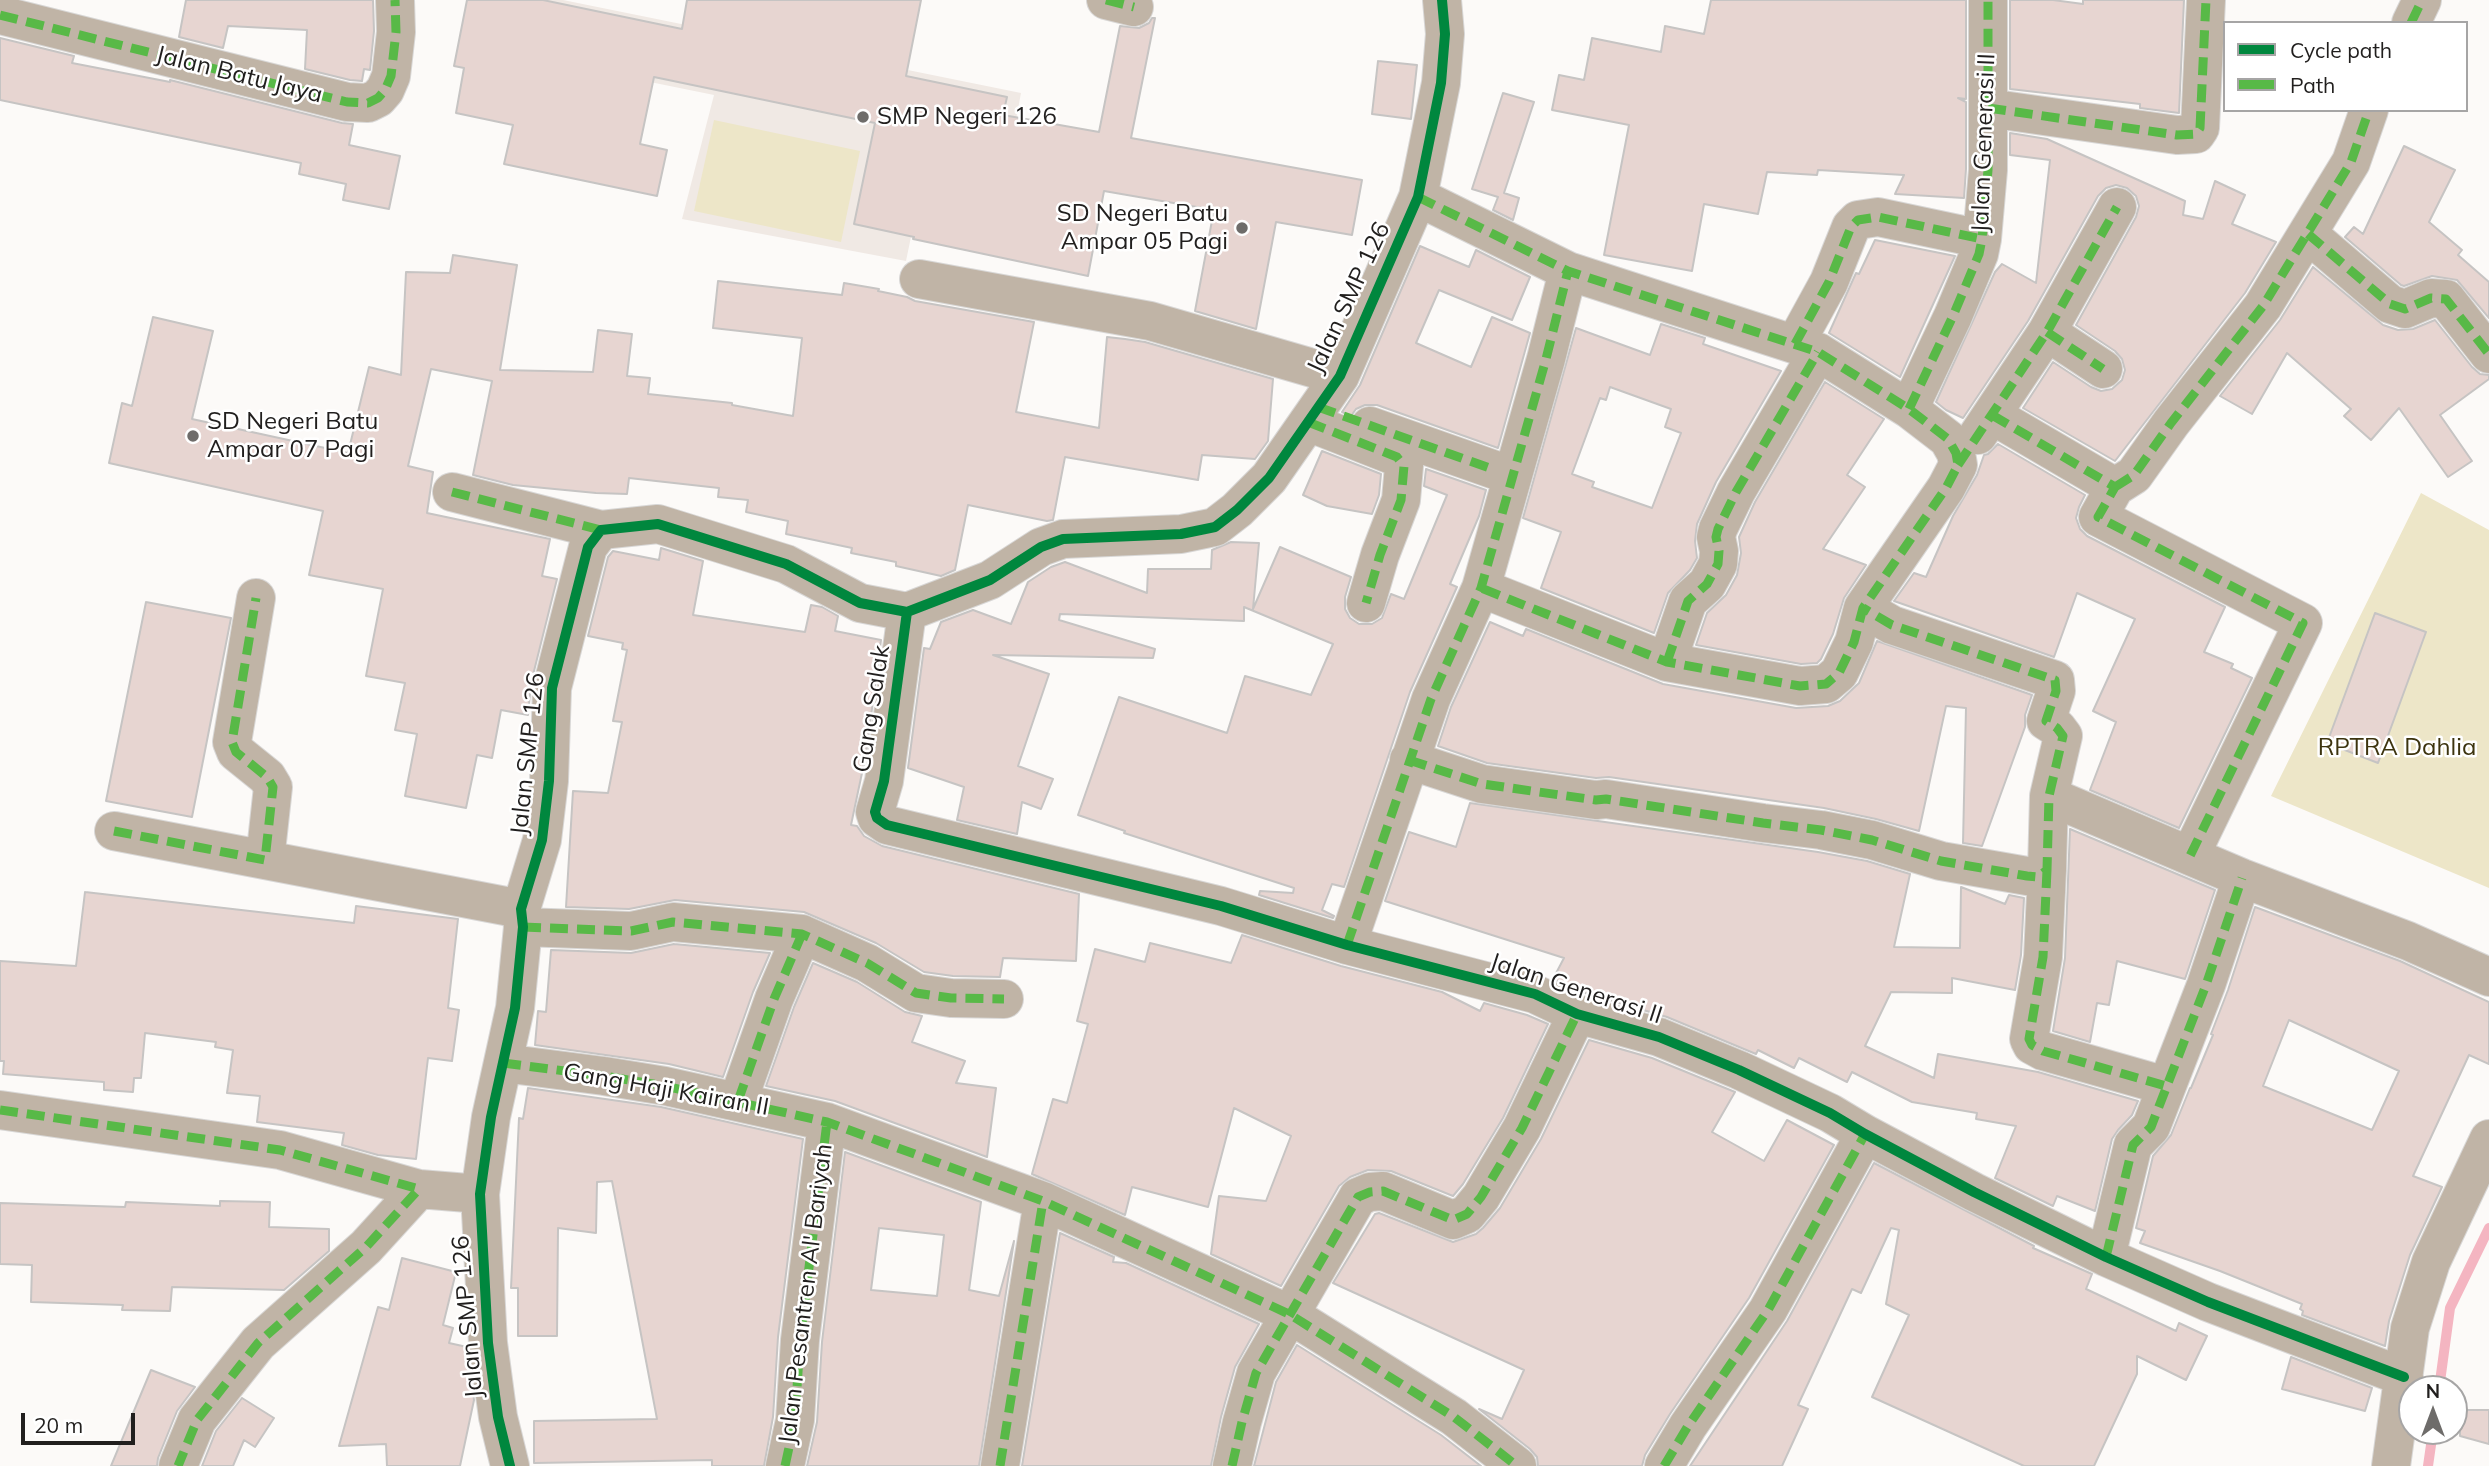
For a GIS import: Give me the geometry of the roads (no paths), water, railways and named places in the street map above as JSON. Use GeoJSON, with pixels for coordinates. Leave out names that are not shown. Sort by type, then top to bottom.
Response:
{"type":"FeatureCollection","features":[{"type":"Feature","properties":{"kind":"street","name":"Jalan Batu Jaya"},"geometry":{"type":"LineString","coordinates":[[0,15],[348,102],[368,103],[378,98],[385,90],[391,76],[396,32],[395,0]]}},
{"type":"Feature","properties":{"kind":"street","name":"Jalan SMP 126"},"geometry":{"type":"LineString","coordinates":[[907,612],[990,580],[1041,548],[1063,539],[1181,534],[1215,527],[1237,510],[1269,478],[1340,376],[1418,197],[1441,83],[1445,34],[1442,0]]}},
{"type":"Feature","properties":{"kind":"street","name":"Jalan Generasi II"},"geometry":{"type":"LineString","coordinates":[[1909,409],[1953,316],[1979,254],[1982,239],[1988,170],[1988,0]]}},
{"type":"Feature","properties":{"kind":"street"},"geometry":{"type":"LineString","coordinates":[[1988,108],[2177,135],[2196,134],[2200,128],[2206,0]]}},
{"type":"Feature","properties":{"kind":"street"},"geometry":{"type":"LineString","coordinates":[[2413,21],[2422,0]]}},
{"type":"Feature","properties":{"kind":"street"},"geometry":{"type":"LineString","coordinates":[[2190,856],[2303,624],[2098,517],[2115,486],[2134,475],[2171,422],[2263,306],[2351,162],[2369,112]]}},
{"type":"Feature","properties":{"kind":"street"},"geometry":{"type":"LineString","coordinates":[[1418,197],[1568,271],[1807,348],[1909,409],[1952,443],[1958,465]]}},
{"type":"Feature","properties":{"kind":"street"},"geometry":{"type":"LineString","coordinates":[[1481,588],[1667,662],[1800,686],[1826,684],[1839,673],[1854,642],[1863,608],[1933,510],[1958,465],[2048,332],[2117,207]]}},
{"type":"Feature","properties":{"kind":"street"},"geometry":{"type":"LineString","coordinates":[[1667,662],[1688,601],[1707,584],[1718,564],[1718,529],[1807,348],[1851,227],[1858,220],[1878,217],[1982,239]]}},
{"type":"Feature","properties":{"kind":"street"},"geometry":{"type":"LineString","coordinates":[[2308,234],[2390,304],[2405,309],[2431,298],[2446,299],[2489,354]]}},
{"type":"Feature","properties":{"kind":"street"},"geometry":{"type":"LineString","coordinates":[[1347,945],[1431,699],[1481,588],[1568,271]]}},
{"type":"Feature","properties":{"kind":"street"},"geometry":{"type":"LineString","coordinates":[[919,279],[1150,321],[1340,376]]}},
{"type":"Feature","properties":{"kind":"street"},"geometry":{"type":"LineString","coordinates":[[2048,332],[2104,369]]}},
{"type":"Feature","properties":{"kind":"street"},"geometry":{"type":"LineString","coordinates":[[1313,415],[1495,470]]}},
{"type":"Feature","properties":{"kind":"street"},"geometry":{"type":"LineString","coordinates":[[1313,415],[1397,457],[1404,467],[1401,500],[1380,555],[1366,603]]}},
{"type":"Feature","properties":{"kind":"street"},"geometry":{"type":"LineString","coordinates":[[1992,415],[2115,486]]}},
{"type":"Feature","properties":{"kind":"street"},"geometry":{"type":"LineString","coordinates":[[452,492],[601,530],[658,524],[786,564],[860,603],[907,612]]}},
{"type":"Feature","properties":{"kind":"street","name":"Jalan SMP 126"},"geometry":{"type":"LineString","coordinates":[[509,1466],[498,1417],[488,1343],[480,1194],[489,1127],[515,1008],[522,918],[542,840],[549,780],[552,688],[588,548],[601,530]]}},
{"type":"Feature","properties":{"kind":"street"},"geometry":{"type":"LineString","coordinates":[[256,598],[232,742],[236,752],[267,777],[273,787],[265,860]]}},
{"type":"Feature","properties":{"kind":"street"},"geometry":{"type":"LineString","coordinates":[[1863,608],[1892,625],[2055,680],[2056,691],[2046,722],[2057,728],[2063,736],[2049,796],[2043,957],[2029,1039],[2032,1045],[2043,1051],[2166,1086]]}},
{"type":"Feature","properties":{"kind":"street","name":"Gang Salak"},"geometry":{"type":"LineString","coordinates":[[875,812],[884,780],[907,612]]}},
{"type":"Feature","properties":{"kind":"street"},"geometry":{"type":"LineString","coordinates":[[1409,760],[1482,784],[1821,830],[1871,839],[1941,861],[2027,876],[2038,877],[2048,870]]}},
{"type":"Feature","properties":{"kind":"street"},"geometry":{"type":"LineString","coordinates":[[2049,796],[2242,878],[2408,941],[2489,977]]}},
{"type":"Feature","properties":{"kind":"street","name":"Jalan Generasi II"},"geometry":{"type":"LineString","coordinates":[[875,812],[877,818],[887,825],[1221,906],[1347,945],[1535,994],[1577,1014],[1659,1037],[1819,1107],[1974,1192],[2106,1257],[2208,1302],[2399,1375]]}},
{"type":"Feature","properties":{"kind":"street"},"geometry":{"type":"LineString","coordinates":[[114,831],[265,860],[522,918],[631,931],[673,922],[802,934],[867,963],[916,993],[951,998],[1004,999]]}},
{"type":"Feature","properties":{"kind":"street"},"geometry":{"type":"LineString","coordinates":[[2106,1257],[2133,1145],[2151,1127],[2207,985],[2242,878]]}},
{"type":"Feature","properties":{"kind":"street"},"geometry":{"type":"LineString","coordinates":[[738,1101],[774,999],[802,934]]}},
{"type":"Feature","properties":{"kind":"street"},"geometry":{"type":"LineString","coordinates":[[1232,1466],[1256,1373],[1358,1197],[1383,1191],[1453,1220],[1467,1214],[1481,1197],[1522,1128],[1577,1014]]}},
{"type":"Feature","properties":{"kind":"street","name":"Gang Haji Kairan II"},"geometry":{"type":"LineString","coordinates":[[503,1063],[604,1076],[738,1101],[827,1122],[1043,1201],[1289,1314],[1454,1417],[1517,1466]]}},
{"type":"Feature","properties":{"kind":"street"},"geometry":{"type":"LineString","coordinates":[[0,1110],[280,1150],[418,1189],[480,1194]]}},
{"type":"Feature","properties":{"kind":"street","name":"Jalan Pesantren Al' Bariyah"},"geometry":{"type":"LineString","coordinates":[[785,1466],[795,1420],[800,1340],[827,1122]]}},
{"type":"Feature","properties":{"kind":"street"},"geometry":{"type":"LineString","coordinates":[[1664,1466],[1688,1426],[1768,1310],[1865,1134]]}},
{"type":"Feature","properties":{"kind":"street"},"geometry":{"type":"LineString","coordinates":[[2404,1375],[2410,1328],[2431,1262],[2489,1139]]}},
{"type":"Feature","properties":{"kind":"street"},"geometry":{"type":"LineString","coordinates":[[178,1466],[197,1420],[258,1343],[366,1247],[418,1189]]}},
{"type":"Feature","properties":{"kind":"street"},"geometry":{"type":"LineString","coordinates":[[1000,1466],[1043,1201]]}},
{"type":"Feature","properties":{"kind":"street"},"geometry":{"type":"LineString","coordinates":[[2391,1466],[2398,1411]]}},
{"type":"Feature","properties":{"kind":"waterway"},"geometry":{"type":"LineString","coordinates":[[2441,1375],[2450,1308],[2489,1228]]}},
{"type":"Feature","properties":{"kind":"waterway"},"geometry":{"type":"LineString","coordinates":[[2428,1466],[2431,1445]]}},
{"type":"Feature","properties":{"kind":"place","name":"SMP Negeri 126"},"geometry":{"type":"Point","coordinates":[863,117]}},
{"type":"Feature","properties":{"kind":"place","name":"SD Negeri Batu Ampar 05 Pagi"},"geometry":{"type":"Point","coordinates":[1242,228]}},
{"type":"Feature","properties":{"kind":"place","name":"SD Negeri Batu Ampar 07 Pagi"},"geometry":{"type":"Point","coordinates":[193,436]}},
{"type":"Feature","properties":{"kind":"park label","name":"RPTRA Dahlia"},"geometry":{"type":"Point","coordinates":[2397,748]}}]}
